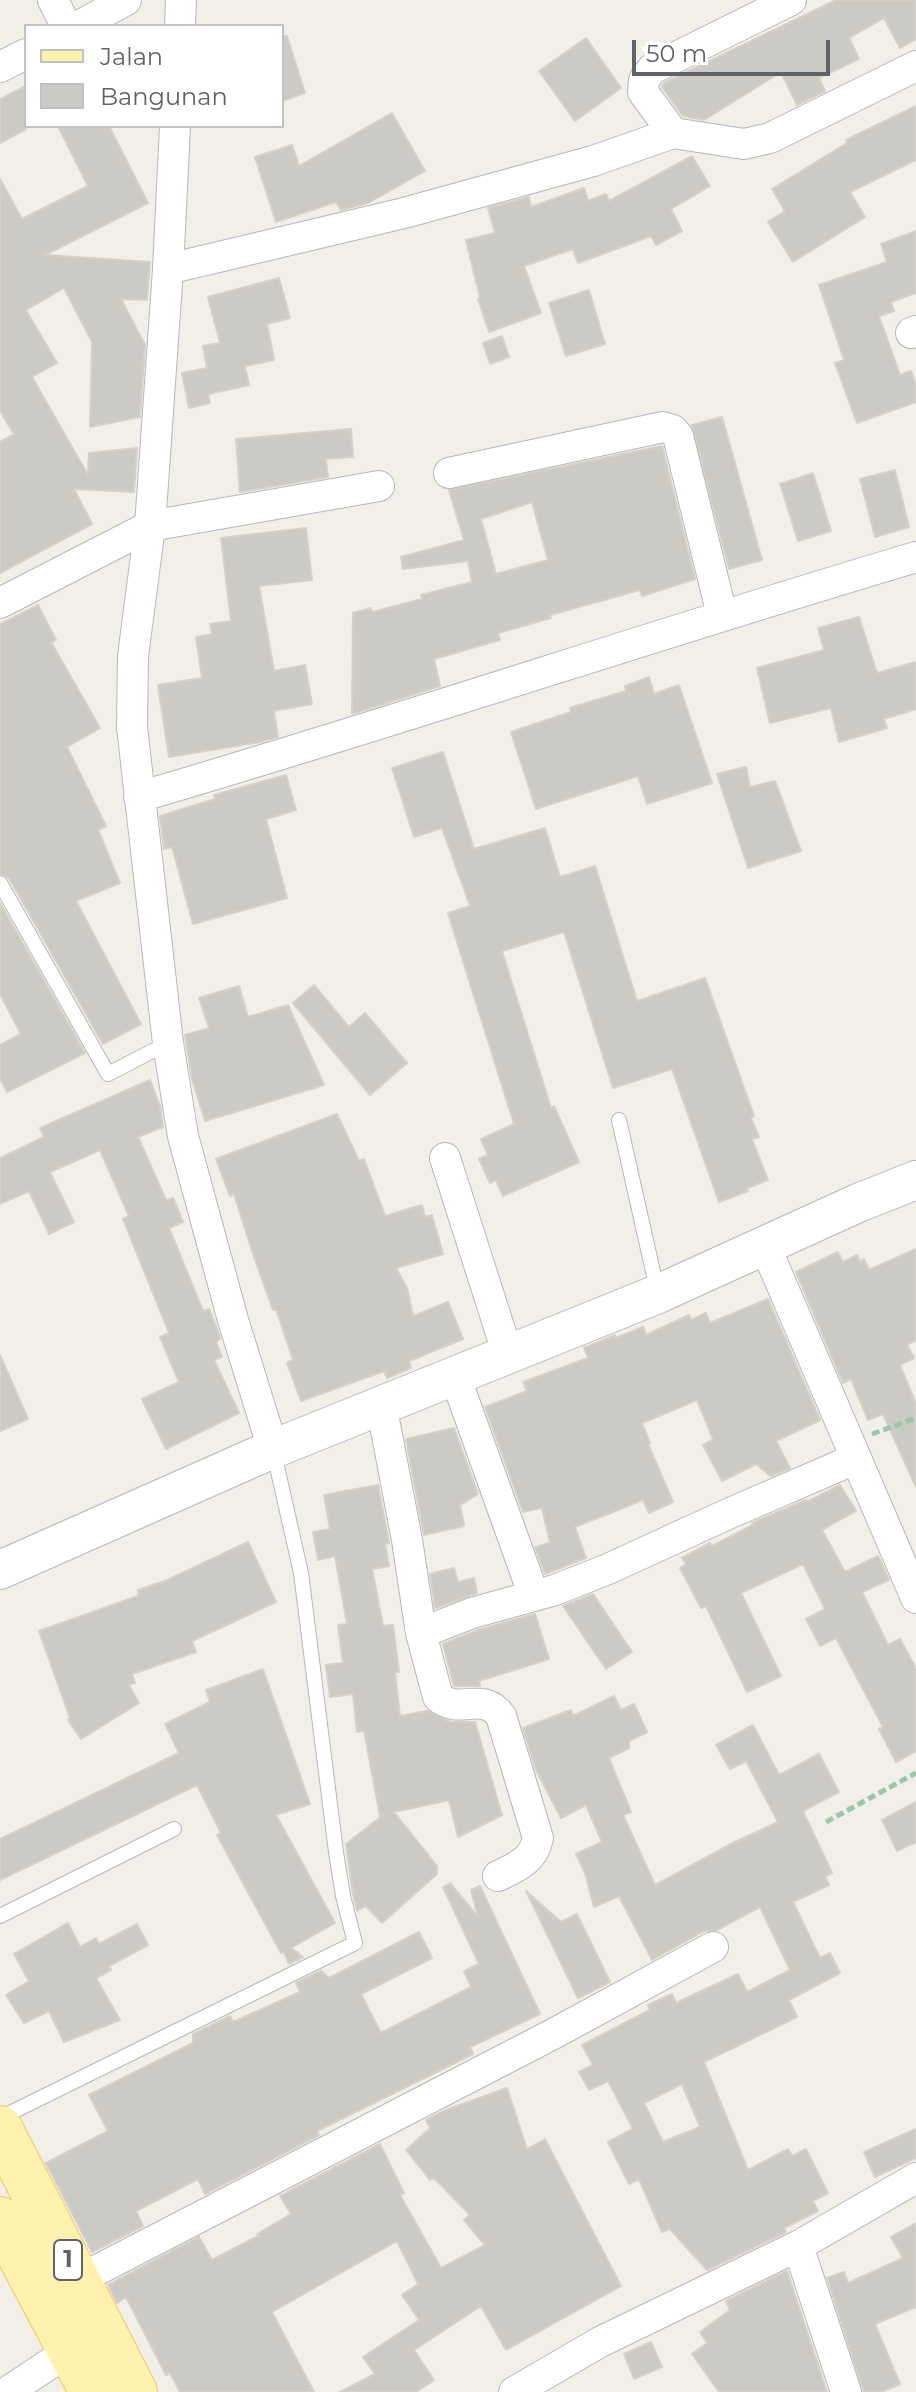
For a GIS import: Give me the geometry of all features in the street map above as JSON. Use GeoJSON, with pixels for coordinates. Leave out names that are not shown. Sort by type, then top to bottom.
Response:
{"type":"FeatureCollection","features":[{"type":"Feature","properties":{"kind":"main road","name":"1"},"geometry":{"type":"LineString","coordinates":[[0,2128],[135,2392]]}},
{"type":"Feature","properties":{"kind":"main road","name":"1"},"geometry":{"type":"LineString","coordinates":[[0,2219],[92,2392]]}},
{"type":"Feature","properties":{"kind":"street"},"geometry":{"type":"LineString","coordinates":[[53,0],[65,24]]}},
{"type":"Feature","properties":{"kind":"street"},"geometry":{"type":"LineString","coordinates":[[83,24],[126,0]]}},
{"type":"Feature","properties":{"kind":"street"},"geometry":{"type":"LineString","coordinates":[[180,24],[181,0]]}},
{"type":"Feature","properties":{"kind":"street"},"geometry":{"type":"LineString","coordinates":[[673,133],[643,92],[644,80],[652,69],[791,0]]}},
{"type":"Feature","properties":{"kind":"street"},"geometry":{"type":"LineString","coordinates":[[0,67],[24,55]]}},
{"type":"Feature","properties":{"kind":"street"},"geometry":{"type":"LineString","coordinates":[[168,269],[404,213],[593,161],[673,133],[744,144],[770,138],[916,66]]}},
{"type":"Feature","properties":{"kind":"street"},"geometry":{"type":"LineString","coordinates":[[175,128],[150,526],[133,656],[132,727],[168,1043],[187,1151],[229,1306],[273,1449]]}},
{"type":"Feature","properties":{"kind":"street"},"geometry":{"type":"LineString","coordinates":[[449,473],[663,427],[673,430],[678,436],[722,615]]}},
{"type":"Feature","properties":{"kind":"street"},"geometry":{"type":"LineString","coordinates":[[0,603],[150,526],[379,486]]}},
{"type":"Feature","properties":{"kind":"street"},"geometry":{"type":"LineString","coordinates":[[139,797],[325,743],[722,615],[916,557]]}},
{"type":"Feature","properties":{"kind":"street"},"geometry":{"type":"LineString","coordinates":[[445,1158],[508,1355]]}},
{"type":"Feature","properties":{"kind":"street"},"geometry":{"type":"LineString","coordinates":[[0,1570],[273,1449],[658,1294],[858,1203],[916,1180]]}},
{"type":"Feature","properties":{"kind":"street"},"geometry":{"type":"LineString","coordinates":[[765,1246],[916,1598]]}},
{"type":"Feature","properties":{"kind":"street"},"geometry":{"type":"LineString","coordinates":[[455,1376],[534,1596]]}},
{"type":"Feature","properties":{"kind":"street"},"geometry":{"type":"LineString","coordinates":[[381,1404],[421,1633],[438,1697],[456,1705],[485,1703],[495,1707],[501,1716],[538,1838],[535,1851],[526,1861],[498,1876]]}},
{"type":"Feature","properties":{"kind":"street"},"geometry":{"type":"LineString","coordinates":[[421,1633],[472,1613],[534,1596],[608,1569],[728,1514],[852,1451]]}},
{"type":"Feature","properties":{"kind":"street"},"geometry":{"type":"LineString","coordinates":[[78,2280],[555,2033],[713,1947]]}},
{"type":"Feature","properties":{"kind":"street"},"geometry":{"type":"LineString","coordinates":[[514,2392],[600,2342],[798,2246],[916,2178]]}},
{"type":"Feature","properties":{"kind":"street"},"geometry":{"type":"LineString","coordinates":[[798,2246],[846,2392]]}},
{"type":"Feature","properties":{"kind":"street"},"geometry":{"type":"LineString","coordinates":[[7,2392],[69,2351]]}},
{"type":"Feature","properties":{"kind":"lane"},"geometry":{"type":"LineString","coordinates":[[0,883],[108,1074],[168,1043]]}},
{"type":"Feature","properties":{"kind":"lane"},"geometry":{"type":"LineString","coordinates":[[619,1120],[658,1294]]}},
{"type":"Feature","properties":{"kind":"lane"},"geometry":{"type":"LineString","coordinates":[[0,2118],[355,1943],[336,1852],[301,1573],[273,1449]]}},
{"type":"Feature","properties":{"kind":"lane"},"geometry":{"type":"LineString","coordinates":[[0,1916],[174,1829]]}},
{"type":"Feature","properties":{"kind":"path"},"geometry":{"type":"LineString","coordinates":[[852,1451],[916,1418]]}},
{"type":"Feature","properties":{"kind":"path"},"geometry":{"type":"LineString","coordinates":[[826,1822],[916,1773]]}},
{"type":"Feature","properties":{"kind":"building"},"geometry":{"type":"Polygon","coordinates":[[[836,0],[916,0],[916,39],[900,48],[884,18],[849,38],[859,59],[819,78],[825,91],[797,105],[781,72],[704,120],[683,116],[662,87],[664,83],[836,0]]]}},
{"type":"Feature","properties":{"kind":"building"},"geometry":{"type":"Polygon","coordinates":[[[287,36],[305,93],[284,100],[284,37],[287,36]]]}},
{"type":"Feature","properties":{"kind":"building"},"geometry":{"type":"Polygon","coordinates":[[[586,38],[621,88],[575,121],[539,71],[586,38]]]}},
{"type":"Feature","properties":{"kind":"building"},"geometry":{"type":"Polygon","coordinates":[[[24,87],[26,129],[0,143],[0,99],[24,87]]]}},
{"type":"Feature","properties":{"kind":"building"},"geometry":{"type":"Polygon","coordinates":[[[916,106],[916,160],[850,192],[865,217],[793,262],[768,222],[785,211],[772,189],[847,143],[846,140],[916,106]]]}},
{"type":"Feature","properties":{"kind":"building"},"geometry":{"type":"Polygon","coordinates":[[[392,113],[425,171],[368,203],[341,210],[336,202],[276,222],[255,157],[292,145],[299,166],[392,113]]]}},
{"type":"Feature","properties":{"kind":"building"},"geometry":{"type":"Polygon","coordinates":[[[59,128],[110,128],[148,203],[45,255],[150,262],[147,300],[121,299],[145,345],[140,417],[90,427],[92,342],[64,288],[26,310],[57,363],[32,377],[88,475],[89,453],[137,448],[134,492],[74,489],[92,524],[0,573],[0,442],[14,434],[0,411],[0,179],[22,219],[88,186],[59,128]]]}},
{"type":"Feature","properties":{"kind":"building"},"geometry":{"type":"Polygon","coordinates":[[[692,156],[710,186],[671,209],[682,231],[656,245],[651,236],[578,263],[573,249],[524,266],[541,313],[489,332],[478,299],[466,240],[495,233],[488,208],[529,197],[531,207],[584,188],[588,201],[606,194],[609,201],[692,156]]]}},
{"type":"Feature","properties":{"kind":"building"},"geometry":{"type":"Polygon","coordinates":[[[916,231],[916,293],[891,302],[894,311],[879,316],[900,375],[911,371],[916,385],[916,402],[857,423],[835,363],[844,360],[819,285],[887,262],[881,244],[916,231]]]}},
{"type":"Feature","properties":{"kind":"building"},"geometry":{"type":"Polygon","coordinates":[[[279,278],[290,318],[267,324],[274,360],[245,366],[249,385],[208,394],[210,403],[189,408],[182,373],[207,368],[203,346],[220,343],[208,297],[279,278]]]}},
{"type":"Feature","properties":{"kind":"building"},"geometry":{"type":"Polygon","coordinates":[[[589,290],[605,344],[566,356],[549,303],[589,290]]]}},
{"type":"Feature","properties":{"kind":"building"},"geometry":{"type":"Polygon","coordinates":[[[502,336],[509,357],[490,364],[483,343],[502,336]]]}},
{"type":"Feature","properties":{"kind":"building"},"geometry":{"type":"Polygon","coordinates":[[[722,417],[762,560],[729,569],[692,425],[722,417]]]}},
{"type":"Feature","properties":{"kind":"building"},"geometry":{"type":"Polygon","coordinates":[[[351,429],[353,457],[326,459],[328,477],[240,492],[236,439],[351,429]]]}},
{"type":"Feature","properties":{"kind":"building"},"geometry":{"type":"Polygon","coordinates":[[[662,446],[695,579],[642,596],[640,590],[498,633],[500,640],[434,659],[440,686],[352,714],[353,613],[371,608],[372,612],[422,599],[421,595],[472,582],[468,561],[403,569],[401,557],[464,540],[449,490],[662,446]],[[532,502],[481,519],[496,574],[548,560],[532,502]]]}},
{"type":"Feature","properties":{"kind":"building"},"geometry":{"type":"Polygon","coordinates":[[[895,470],[909,527],[875,537],[860,479],[895,470]]]}},
{"type":"Feature","properties":{"kind":"building"},"geometry":{"type":"Polygon","coordinates":[[[813,473],[831,531],[798,541],[780,484],[813,473]]]}},
{"type":"Feature","properties":{"kind":"building"},"geometry":{"type":"Polygon","coordinates":[[[306,528],[312,580],[259,586],[274,671],[305,665],[312,704],[274,711],[278,737],[169,757],[158,685],[202,678],[196,637],[212,634],[210,624],[231,621],[221,538],[306,528]]]}},
{"type":"Feature","properties":{"kind":"building"},"geometry":{"type":"Polygon","coordinates":[[[38,605],[56,640],[51,642],[100,728],[67,747],[106,826],[98,830],[120,883],[76,901],[141,1024],[103,1044],[9,878],[0,873],[0,624],[38,605]]]}},
{"type":"Feature","properties":{"kind":"building"},"geometry":{"type":"Polygon","coordinates":[[[859,617],[877,673],[916,662],[916,709],[884,719],[887,728],[839,742],[831,708],[770,723],[757,668],[824,650],[818,628],[859,617]]]}},
{"type":"Feature","properties":{"kind":"building"},"geometry":{"type":"Polygon","coordinates":[[[649,677],[654,694],[679,685],[712,783],[647,804],[638,776],[536,809],[511,732],[571,712],[570,708],[626,691],[625,686],[649,677]]]}},
{"type":"Feature","properties":{"kind":"building"},"geometry":{"type":"Polygon","coordinates":[[[443,752],[474,849],[545,828],[560,877],[595,866],[637,1001],[705,978],[754,1116],[751,1118],[759,1137],[752,1139],[768,1180],[719,1202],[672,1069],[613,1088],[564,932],[502,951],[551,1108],[554,1106],[579,1162],[503,1196],[496,1180],[490,1183],[479,1159],[488,1155],[481,1139],[514,1124],[448,913],[470,906],[442,828],[414,837],[392,768],[443,752]]]}},
{"type":"Feature","properties":{"kind":"building"},"geometry":{"type":"Polygon","coordinates":[[[746,767],[750,787],[775,781],[801,851],[748,868],[717,774],[746,767]]]}},
{"type":"Feature","properties":{"kind":"building"},"geometry":{"type":"Polygon","coordinates":[[[286,775],[296,810],[266,819],[287,898],[193,924],[172,847],[164,849],[160,816],[215,799],[214,795],[286,775]]]}},
{"type":"Feature","properties":{"kind":"building"},"geometry":{"type":"Polygon","coordinates":[[[0,903],[85,1053],[7,1092],[0,1079],[0,1045],[21,1034],[0,994],[0,903]]]}},
{"type":"Feature","properties":{"kind":"building"},"geometry":{"type":"Polygon","coordinates":[[[314,985],[349,1027],[365,1013],[407,1063],[370,1095],[293,1003],[314,985]]]}},
{"type":"Feature","properties":{"kind":"building"},"geometry":{"type":"Polygon","coordinates":[[[239,986],[248,1017],[288,1005],[324,1085],[205,1121],[192,1079],[185,1035],[209,1028],[199,998],[239,986]]]}},
{"type":"Feature","properties":{"kind":"building"},"geometry":{"type":"Polygon","coordinates":[[[150,1080],[160,1106],[163,1127],[138,1137],[166,1200],[173,1198],[183,1222],[169,1228],[203,1311],[209,1309],[218,1331],[220,1339],[216,1342],[222,1357],[214,1360],[239,1413],[166,1449],[142,1399],[179,1382],[160,1337],[169,1333],[123,1219],[129,1216],[100,1150],[50,1172],[74,1222],[49,1234],[29,1191],[0,1204],[0,1158],[44,1137],[40,1128],[150,1080]]]}},
{"type":"Feature","properties":{"kind":"building"},"geometry":{"type":"Polygon","coordinates":[[[337,1114],[359,1161],[364,1159],[385,1216],[422,1205],[425,1217],[432,1215],[443,1254],[396,1268],[407,1288],[413,1316],[448,1302],[463,1339],[409,1361],[411,1368],[387,1378],[384,1371],[301,1401],[287,1363],[293,1360],[276,1309],[273,1310],[234,1194],[230,1196],[216,1159],[337,1114]]]}},
{"type":"Feature","properties":{"kind":"building"},"geometry":{"type":"Polygon","coordinates":[[[916,1249],[916,1340],[907,1345],[914,1358],[900,1365],[916,1404],[916,1487],[883,1414],[868,1420],[851,1379],[843,1383],[796,1272],[838,1252],[843,1262],[857,1255],[860,1262],[864,1259],[869,1270],[916,1249]]]}},
{"type":"Feature","properties":{"kind":"building"},"geometry":{"type":"Polygon","coordinates":[[[768,1299],[820,1420],[776,1441],[790,1468],[771,1476],[756,1464],[722,1481],[703,1445],[713,1439],[697,1400],[642,1423],[673,1502],[649,1513],[643,1500],[575,1527],[586,1558],[545,1574],[535,1547],[550,1543],[542,1508],[523,1512],[485,1407],[527,1391],[523,1382],[588,1358],[584,1348],[615,1335],[616,1338],[643,1327],[646,1335],[689,1315],[691,1320],[706,1313],[710,1323],[768,1299]]]}},
{"type":"Feature","properties":{"kind":"building"},"geometry":{"type":"Polygon","coordinates":[[[0,1355],[28,1419],[0,1431],[0,1355]]]}},
{"type":"Feature","properties":{"kind":"building"},"geometry":{"type":"Polygon","coordinates":[[[454,1428],[478,1494],[460,1505],[464,1526],[424,1535],[406,1439],[454,1428]]]}},
{"type":"Feature","properties":{"kind":"building"},"geometry":{"type":"Polygon","coordinates":[[[378,1485],[389,1543],[385,1544],[389,1566],[372,1569],[383,1626],[393,1625],[400,1716],[427,1711],[450,1722],[475,1722],[502,1815],[458,1837],[449,1800],[394,1812],[437,1866],[437,1874],[382,1923],[366,1906],[357,1911],[353,1894],[346,1844],[383,1815],[380,1816],[364,1731],[357,1732],[353,1694],[330,1697],[326,1665],[343,1663],[338,1625],[347,1624],[335,1556],[318,1560],[313,1532],[330,1529],[324,1495],[378,1485]]]}},
{"type":"Feature","properties":{"kind":"building"},"geometry":{"type":"Polygon","coordinates":[[[840,1485],[856,1511],[822,1530],[845,1572],[878,1556],[889,1580],[862,1592],[888,1645],[900,1639],[916,1668],[916,1751],[896,1762],[879,1729],[883,1727],[836,1638],[820,1646],[806,1619],[825,1609],[803,1564],[741,1593],[781,1676],[747,1692],[706,1606],[701,1608],[680,1568],[686,1564],[682,1558],[710,1543],[712,1546],[752,1523],[807,1502],[840,1485]]]}},
{"type":"Feature","properties":{"kind":"building"},"geometry":{"type":"Polygon","coordinates":[[[248,1542],[276,1602],[192,1641],[196,1652],[132,1674],[135,1683],[129,1685],[139,1703],[81,1739],[68,1720],[70,1718],[39,1631],[138,1596],[138,1590],[165,1581],[248,1542]]]}},
{"type":"Feature","properties":{"kind":"building"},"geometry":{"type":"Polygon","coordinates":[[[454,1568],[458,1582],[474,1578],[477,1593],[435,1608],[430,1574],[454,1568]]]}},
{"type":"Feature","properties":{"kind":"building"},"geometry":{"type":"Polygon","coordinates":[[[593,1594],[632,1652],[606,1669],[563,1606],[593,1594]]]}},
{"type":"Feature","properties":{"kind":"building"},"geometry":{"type":"Polygon","coordinates":[[[535,1614],[549,1659],[479,1681],[480,1686],[454,1686],[443,1644],[478,1630],[535,1614]]]}},
{"type":"Feature","properties":{"kind":"building"},"geometry":{"type":"Polygon","coordinates":[[[263,1669],[310,1804],[276,1815],[335,1923],[291,1948],[303,1957],[289,1964],[284,1952],[281,1953],[217,1835],[221,1833],[197,1785],[0,1880],[0,1839],[179,1753],[165,1724],[210,1702],[206,1690],[263,1669]]]}},
{"type":"Feature","properties":{"kind":"building"},"geometry":{"type":"Polygon","coordinates":[[[614,1696],[621,1710],[634,1704],[647,1732],[629,1741],[629,1748],[609,1758],[631,1812],[623,1815],[655,1885],[778,1822],[746,1761],[730,1769],[716,1745],[753,1725],[779,1775],[819,1754],[839,1792],[803,1811],[832,1873],[825,1876],[829,1885],[793,1902],[820,1958],[830,1953],[840,1973],[789,2000],[797,2017],[704,2062],[748,2170],[788,2149],[792,2156],[806,2149],[828,2193],[813,2201],[818,2211],[784,2228],[786,2232],[707,2270],[670,2229],[662,2232],[639,2179],[629,2184],[608,2142],[633,2129],[608,2081],[589,2090],[579,2072],[593,2065],[582,2045],[650,2010],[648,2005],[672,1994],[676,2003],[738,1974],[747,1992],[790,1970],[760,1907],[717,1930],[704,1931],[652,1960],[619,1896],[594,1907],[585,1873],[576,1854],[602,1842],[586,1805],[561,1818],[536,1770],[523,1728],[571,1710],[573,1716],[614,1696]],[[682,2084],[644,2103],[663,2142],[700,2127],[682,2084]]]}},
{"type":"Feature","properties":{"kind":"building"},"geometry":{"type":"Polygon","coordinates":[[[916,1802],[916,1842],[897,1851],[882,1820],[916,1802]]]}},
{"type":"Feature","properties":{"kind":"building"},"geometry":{"type":"Polygon","coordinates":[[[450,1883],[478,1917],[471,1890],[480,1886],[540,2014],[470,2047],[473,2054],[317,2131],[319,2135],[205,2194],[198,2179],[136,2211],[143,2226],[92,2252],[46,2163],[108,2131],[89,2095],[193,2043],[193,2034],[230,2016],[233,2022],[300,1992],[296,1983],[321,1971],[329,1978],[419,1932],[432,1958],[361,1994],[381,2033],[471,1987],[464,1971],[479,1964],[443,1887],[450,1883]]]}},
{"type":"Feature","properties":{"kind":"building"},"geometry":{"type":"Polygon","coordinates":[[[526,1891],[561,1922],[577,1914],[610,1982],[578,1998],[526,1891]]]}},
{"type":"Feature","properties":{"kind":"building"},"geometry":{"type":"Polygon","coordinates":[[[68,1923],[80,1947],[96,1938],[99,1944],[137,1924],[148,1945],[109,1966],[111,1970],[96,1978],[120,2020],[64,2042],[49,2011],[24,2023],[6,1995],[29,1981],[14,1954],[68,1923]]]}},
{"type":"Feature","properties":{"kind":"building"},"geometry":{"type":"Polygon","coordinates":[[[507,2088],[527,2149],[545,2139],[621,2286],[506,2350],[481,2306],[414,2350],[434,2380],[416,2392],[340,2392],[375,2374],[363,2357],[419,2320],[402,2295],[418,2284],[397,2241],[272,2312],[314,2392],[180,2392],[170,2373],[166,2375],[126,2297],[117,2303],[108,2285],[199,2237],[212,2260],[258,2236],[291,2214],[280,2196],[380,2144],[404,2193],[400,2195],[441,2268],[485,2245],[464,2220],[470,2215],[434,2178],[430,2180],[406,2150],[430,2128],[426,2120],[507,2088]]]}},
{"type":"Feature","properties":{"kind":"building"},"geometry":{"type":"Polygon","coordinates":[[[916,2129],[916,2158],[875,2177],[864,2152],[916,2129]]]}},
{"type":"Feature","properties":{"kind":"building"},"geometry":{"type":"Polygon","coordinates":[[[916,2223],[916,2307],[875,2324],[900,2384],[882,2392],[864,2392],[827,2278],[844,2272],[848,2283],[903,2258],[891,2237],[916,2223]]]}},
{"type":"Feature","properties":{"kind":"building"},"geometry":{"type":"Polygon","coordinates":[[[787,2271],[827,2392],[719,2392],[692,2354],[707,2343],[700,2332],[730,2310],[726,2301],[787,2271]]]}},
{"type":"Feature","properties":{"kind":"building"},"geometry":{"type":"Polygon","coordinates":[[[651,2342],[662,2367],[634,2379],[624,2354],[651,2342]]]}}]}
